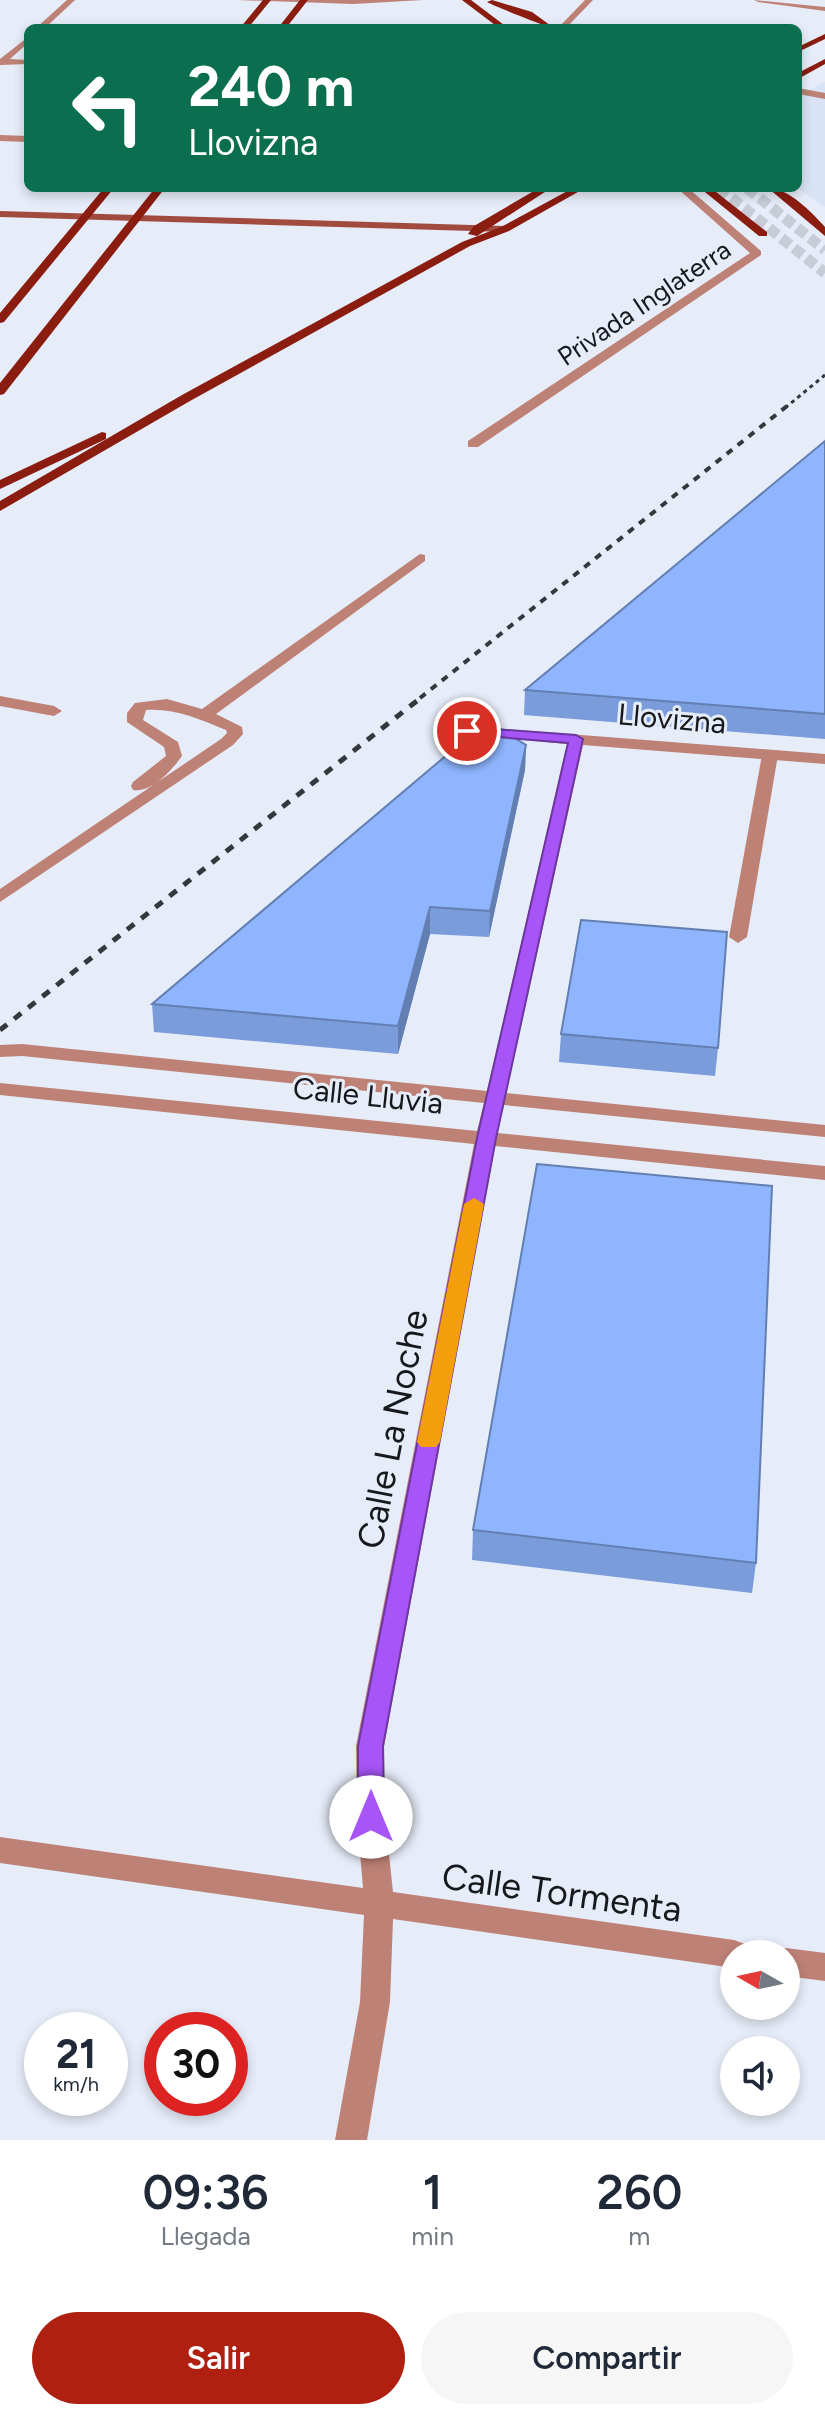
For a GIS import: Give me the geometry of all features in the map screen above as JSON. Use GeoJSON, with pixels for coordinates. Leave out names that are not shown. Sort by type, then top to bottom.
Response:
{"type":"FeatureCollection","features":[{"type":"Feature","properties":{"kind":"main road"},"geometry":{"type":"LineString","coordinates":[[247,24],[267,0]]}},
{"type":"Feature","properties":{"kind":"main road"},"geometry":{"type":"LineString","coordinates":[[285,24],[303,1]]}},
{"type":"Feature","properties":{"kind":"main road"},"geometry":{"type":"LineString","coordinates":[[490,1],[515,19]]}},
{"type":"Feature","properties":{"kind":"main road"},"geometry":{"type":"LineString","coordinates":[[490,1],[529,14],[544,24]]}},
{"type":"Feature","properties":{"kind":"main road"},"geometry":{"type":"LineString","coordinates":[[469,2],[474,18],[482,24]]}},
{"type":"Feature","properties":{"kind":"main road"},"geometry":{"type":"LineString","coordinates":[[469,2],[499,24]]}},
{"type":"Feature","properties":{"kind":"main road"},"geometry":{"type":"LineString","coordinates":[[802,48],[825,36]]}},
{"type":"Feature","properties":{"kind":"main road"},"geometry":{"type":"LineString","coordinates":[[802,74],[825,61]]}},
{"type":"Feature","properties":{"kind":"main road"},"geometry":{"type":"LineString","coordinates":[[0,320],[106,192]]}},
{"type":"Feature","properties":{"kind":"main road"},"geometry":{"type":"LineString","coordinates":[[0,391],[157,192]]}},
{"type":"Feature","properties":{"kind":"main road"},"geometry":{"type":"LineString","coordinates":[[466,244],[478,228],[539,192]]}},
{"type":"Feature","properties":{"kind":"main road"},"geometry":{"type":"LineString","coordinates":[[0,507],[186,398],[466,244],[505,229],[573,192]]}},
{"type":"Feature","properties":{"kind":"main road"},"geometry":{"type":"LineString","coordinates":[[710,192],[763,234]]}},
{"type":"Feature","properties":{"kind":"main road"},"geometry":{"type":"LineString","coordinates":[[778,192],[825,233]]}},
{"type":"Feature","properties":{"kind":"main road"},"geometry":{"type":"LineString","coordinates":[[0,214],[505,229]]}},
{"type":"Feature","properties":{"kind":"main road"},"geometry":{"type":"LineString","coordinates":[[0,485],[186,398]]}},
{"type":"Feature","properties":{"kind":"street"},"geometry":{"type":"LineString","coordinates":[[44,24],[71,0]]}},
{"type":"Feature","properties":{"kind":"street"},"geometry":{"type":"LineString","coordinates":[[242,0],[419,0]]}},
{"type":"Feature","properties":{"kind":"street"},"geometry":{"type":"LineString","coordinates":[[566,24],[589,0]]}},
{"type":"Feature","properties":{"kind":"street"},"geometry":{"type":"LineString","coordinates":[[758,0],[825,9]]}},
{"type":"Feature","properties":{"kind":"street"},"geometry":{"type":"LineString","coordinates":[[1,62],[24,42]]}},
{"type":"Feature","properties":{"kind":"street"},"geometry":{"type":"LineString","coordinates":[[1,62],[24,62]]}},
{"type":"Feature","properties":{"kind":"street"},"geometry":{"type":"LineString","coordinates":[[802,92],[825,96]]}},
{"type":"Feature","properties":{"kind":"street"},"geometry":{"type":"LineString","coordinates":[[0,138],[24,139]]}},
{"type":"Feature","properties":{"kind":"street","name":"Privada Inglaterra"},"geometry":{"type":"LineString","coordinates":[[473,444],[757,253],[687,192]]}},
{"type":"Feature","properties":{"kind":"street"},"geometry":{"type":"LineString","coordinates":[[204,715],[420,558]]}},
{"type":"Feature","properties":{"kind":"street"},"geometry":{"type":"LineString","coordinates":[[0,701],[54,711]]}},
{"type":"Feature","properties":{"kind":"street"},"geometry":{"type":"LineString","coordinates":[[0,897],[73,848],[235,734],[234,727],[167,704],[141,706],[135,713],[135,722],[172,745],[174,756],[166,767],[100,813],[73,848]]}},
{"type":"Feature","properties":{"kind":"street","name":"Llovizna"},"geometry":{"type":"LineString","coordinates":[[467,731],[825,759]]}},
{"type":"Feature","properties":{"kind":"street","name":"Calle La Noche"},"geometry":{"type":"LineString","coordinates":[[351,2140],[375,2002],[379,1904],[371,1817],[370,1746],[486,1138],[576,739]]}},
{"type":"Feature","properties":{"kind":"street"},"geometry":{"type":"LineString","coordinates":[[738,937],[770,755]]}},
{"type":"Feature","properties":{"kind":"street","name":"Calle Lluvia"},"geometry":{"type":"LineString","coordinates":[[0,1051],[22,1050],[825,1131]]}},
{"type":"Feature","properties":{"kind":"street","name":"Calle Lluvia"},"geometry":{"type":"LineString","coordinates":[[0,1089],[825,1173]]}},
{"type":"Feature","properties":{"kind":"street","name":"Calle Tormenta"},"geometry":{"type":"LineString","coordinates":[[0,1850],[720,1952]]}},
{"type":"Feature","properties":{"kind":"street"},"geometry":{"type":"LineString","coordinates":[[800,1964],[825,1967]]}},
{"type":"Feature","properties":{"kind":"shaded area"},"geometry":{"type":"Polygon","coordinates":[[[825,82],[825,207],[802,191],[802,95],[825,82]]]}},
{"type":"Feature","properties":{"kind":"building"},"geometry":{"type":"Polygon","coordinates":[[[825,441],[825,714],[525,690],[825,441]]]}},
{"type":"Feature","properties":{"kind":"building"},"geometry":{"type":"Polygon","coordinates":[[[487,721],[526,745],[490,911],[430,907],[398,1026],[152,1004],[487,721]]]}},
{"type":"Feature","properties":{"kind":"building"},"geometry":{"type":"Polygon","coordinates":[[[581,920],[727,932],[718,1048],[561,1034],[581,920]]]}},
{"type":"Feature","properties":{"kind":"building"},"geometry":{"type":"Polygon","coordinates":[[[537,1164],[772,1186],[756,1563],[473,1530],[537,1164]]]}},
{"type":"Feature","properties":{"kind":"tunnel"},"geometry":{"type":"LineString","coordinates":[[724,192],[825,273]]}},
{"type":"Feature","properties":{"kind":"tunnel"},"geometry":{"type":"LineString","coordinates":[[752,192],[825,250]]}},
{"type":"Feature","properties":{"kind":"railway"},"geometry":{"type":"LineString","coordinates":[[785,408],[825,375]]}},
{"type":"Feature","properties":{"kind":"railway"},"geometry":{"type":"LineString","coordinates":[[420,698],[787,406]]}},
{"type":"Feature","properties":{"kind":"railway"},"geometry":{"type":"LineString","coordinates":[[0,1030],[423,696]]}},
{"type":"Feature","properties":{"kind":"slow traffic"},"geometry":{"type":"LineString","coordinates":[[428,1442],[474,1204]]}},
{"type":"Feature","properties":{"kind":"route"},"geometry":{"type":"LineString","coordinates":[[371,1817],[370,1746],[486,1138],[576,739],[467,731]]}}]}
